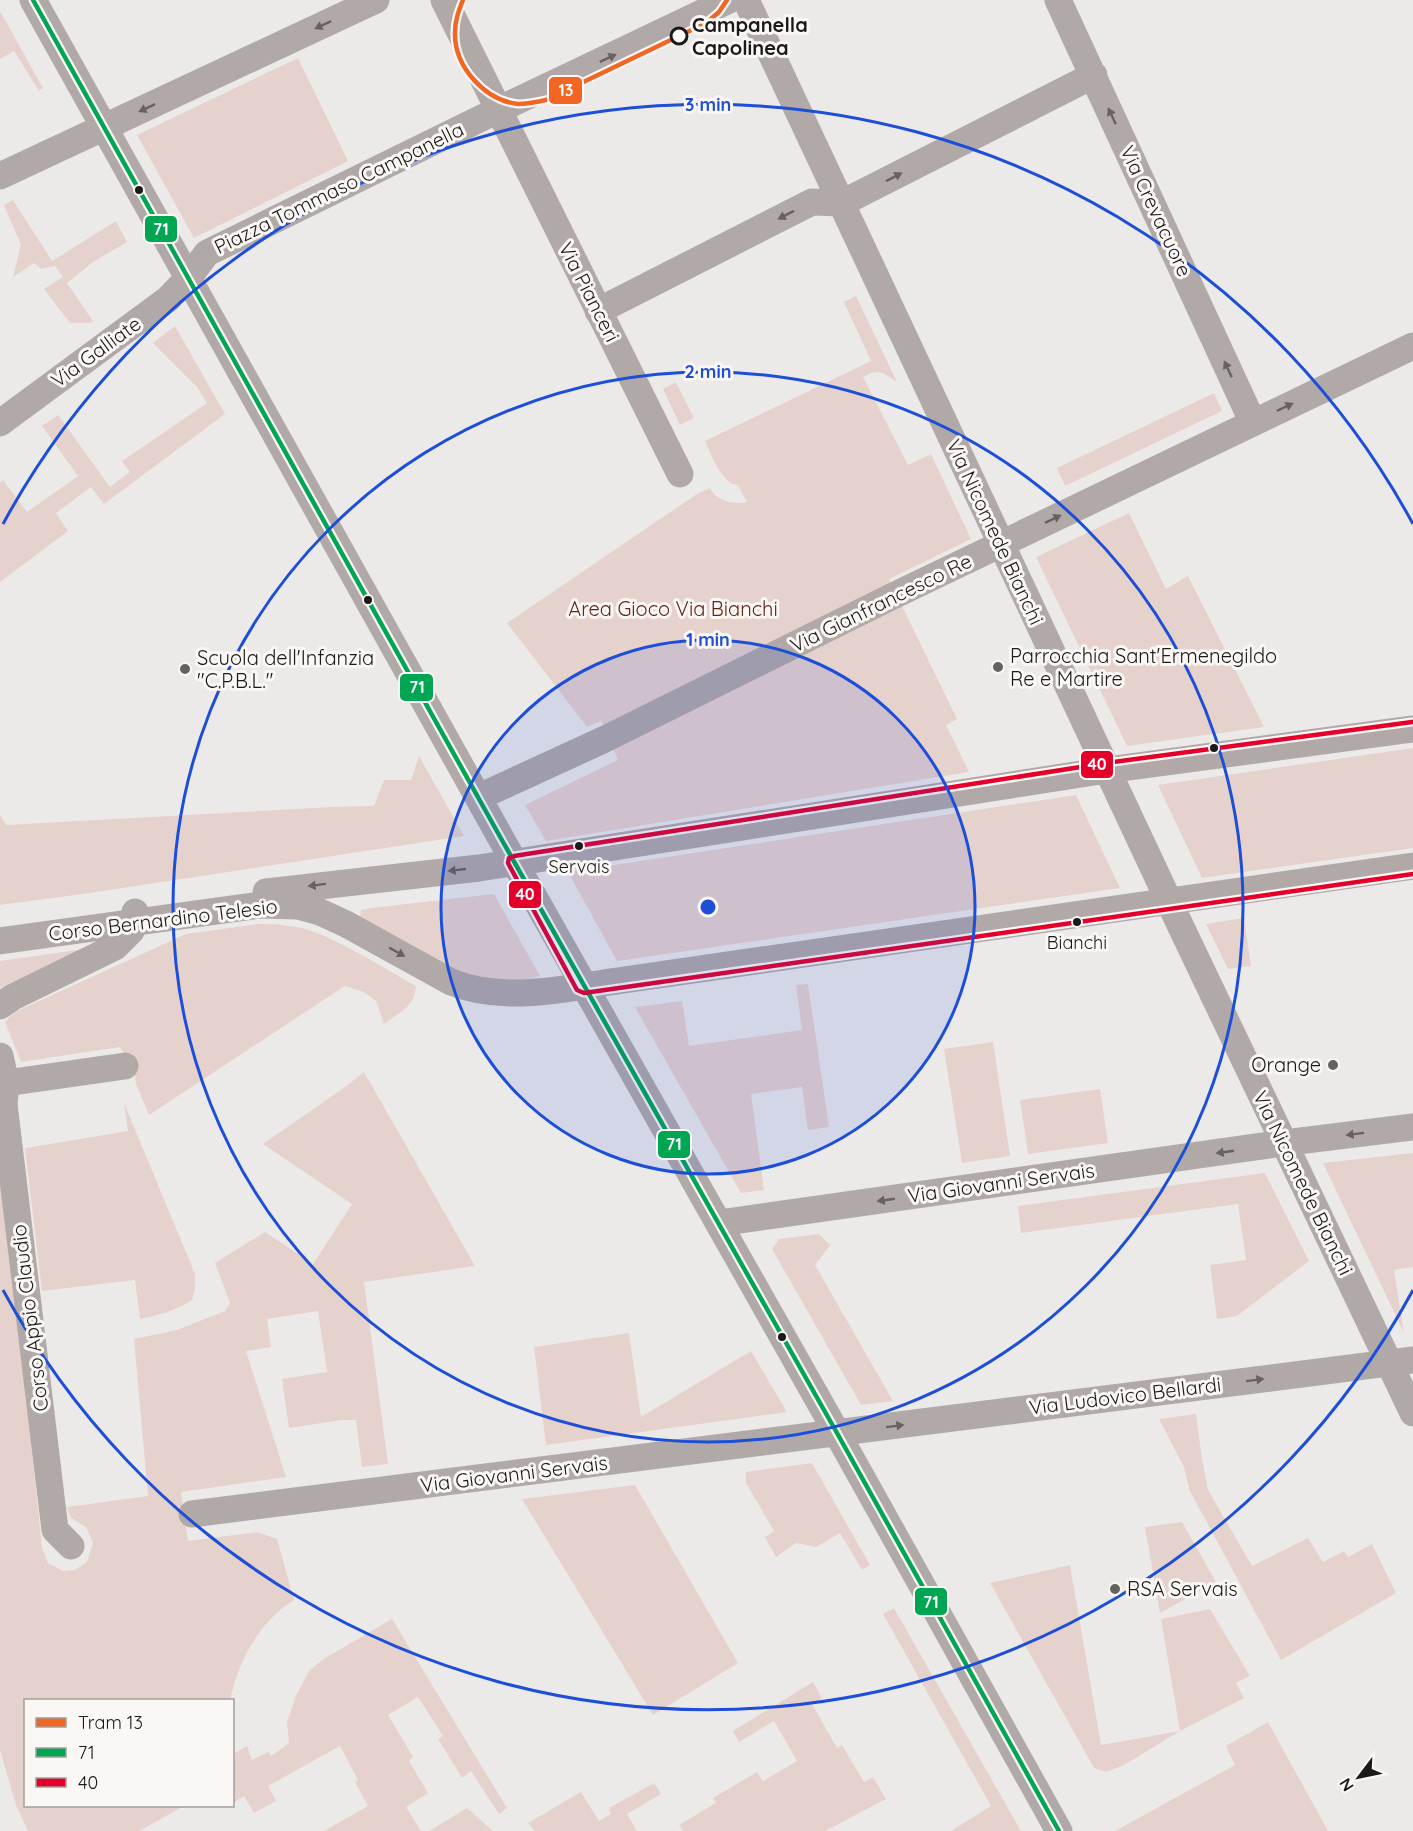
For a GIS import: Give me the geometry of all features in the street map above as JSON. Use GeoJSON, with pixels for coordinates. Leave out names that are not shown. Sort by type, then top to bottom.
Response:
{"type":"FeatureCollection","features":[{"type":"Feature","properties":{"kind":"street"},"geometry":{"type":"LineString","coordinates":[[33,0],[1059,1831]]}},
{"type":"Feature","properties":{"kind":"street"},"geometry":{"type":"LineString","coordinates":[[0,176],[376,0]]}},
{"type":"Feature","properties":{"kind":"street"},"geometry":{"type":"LineString","coordinates":[[444,0],[498,110]]}},
{"type":"Feature","properties":{"kind":"street","name":"Piazza Tommaso Campanella"},"geometry":{"type":"LineString","coordinates":[[189,278],[207,253],[729,0]]}},
{"type":"Feature","properties":{"kind":"street","name":"Via Nicomede Bianchi"},"geometry":{"type":"LineString","coordinates":[[746,0],[1000,545],[1283,1143],[1401,1361],[1413,1413]]}},
{"type":"Feature","properties":{"kind":"street","name":"Via Crevacuore"},"geometry":{"type":"LineString","coordinates":[[1059,0],[1252,423]]}},
{"type":"Feature","properties":{"kind":"street"},"geometry":{"type":"LineString","coordinates":[[598,311],[812,202],[842,204],[1094,75]]}},
{"type":"Feature","properties":{"kind":"street","name":"Via Pianceri"},"geometry":{"type":"LineString","coordinates":[[498,110],[680,474]]}},
{"type":"Feature","properties":{"kind":"street","name":"Via Galliate"},"geometry":{"type":"LineString","coordinates":[[0,423],[168,300],[189,278]]}},
{"type":"Feature","properties":{"kind":"street","name":"Via Gianfrancesco Re"},"geometry":{"type":"LineString","coordinates":[[479,796],[603,741],[895,595],[1413,346]]}},
{"type":"Feature","properties":{"kind":"street","name":"Corso Bernardino Telesio"},"geometry":{"type":"LineString","coordinates":[[0,941],[135,915],[515,863],[1107,770],[1413,729]]}},
{"type":"Feature","properties":{"kind":"street","name":"Corso Bernardino Telesio"},"geometry":{"type":"LineString","coordinates":[[0,928],[260,905],[298,906],[321,912],[346,924],[436,974],[467,988],[504,993],[584,986],[1413,866]]}},
{"type":"Feature","properties":{"kind":"street"},"geometry":{"type":"LineString","coordinates":[[0,1006],[13,997],[115,947],[131,931],[135,915]]}},
{"type":"Feature","properties":{"kind":"street","name":"Corso Appio Claudio"},"geometry":{"type":"LineString","coordinates":[[0,1056],[6,1083],[4,1104],[55,1530],[71,1546]]}},
{"type":"Feature","properties":{"kind":"street"},"geometry":{"type":"LineString","coordinates":[[6,1083],[125,1066]]}},
{"type":"Feature","properties":{"kind":"street","name":"Via Giovanni Servais"},"geometry":{"type":"LineString","coordinates":[[719,1223],[1283,1143],[1413,1127]]}},
{"type":"Feature","properties":{"kind":"street","name":"Via Ludovico Bellardi"},"geometry":{"type":"LineString","coordinates":[[837,1433],[1401,1361]]}},
{"type":"Feature","properties":{"kind":"street","name":"Via Giovanni Servais"},"geometry":{"type":"LineString","coordinates":[[192,1514],[837,1433]]}},
{"type":"Feature","properties":{"kind":"green space"},"geometry":{"type":"Polygon","coordinates":[[[0,11],[43,88],[39,91],[14,51],[0,59],[0,11]]]}},
{"type":"Feature","properties":{"kind":"green space"},"geometry":{"type":"Polygon","coordinates":[[[298,58],[348,161],[194,238],[137,135],[298,58]]]}},
{"type":"Feature","properties":{"kind":"green space"},"geometry":{"type":"Polygon","coordinates":[[[13,200],[52,261],[116,221],[127,242],[93,262],[67,283],[93,321],[90,323],[70,323],[44,289],[63,277],[55,266],[41,269],[34,263],[13,277],[21,245],[4,205],[13,200]]]}},
{"type":"Feature","properties":{"kind":"green space","name":"Area Gioco Via Bianchi"},"geometry":{"type":"Polygon","coordinates":[[[856,296],[897,382],[878,372],[863,377],[908,465],[931,454],[971,539],[889,579],[957,719],[946,725],[969,772],[546,841],[525,805],[618,760],[601,721],[587,727],[507,623],[697,494],[710,488],[716,496],[726,501],[747,502],[737,484],[732,484],[719,470],[705,441],[871,361],[844,302],[856,296]]]}},
{"type":"Feature","properties":{"kind":"green space"},"geometry":{"type":"Polygon","coordinates":[[[175,326],[225,414],[104,504],[91,487],[56,513],[68,531],[0,582],[0,483],[3,480],[27,512],[78,476],[42,426],[58,415],[110,487],[130,472],[122,461],[207,403],[197,387],[153,343],[175,326]]]}},
{"type":"Feature","properties":{"kind":"green space"},"geometry":{"type":"Polygon","coordinates":[[[676,382],[694,418],[680,425],[663,389],[676,382]]]}},
{"type":"Feature","properties":{"kind":"green space"},"geometry":{"type":"Polygon","coordinates":[[[1214,393],[1222,411],[1065,486],[1057,468],[1214,393]]]}},
{"type":"Feature","properties":{"kind":"green space"},"geometry":{"type":"Polygon","coordinates":[[[1129,513],[1166,589],[1188,576],[1264,727],[1127,746],[1036,557],[1129,513]]]}},
{"type":"Feature","properties":{"kind":"green space"},"geometry":{"type":"Polygon","coordinates":[[[1413,748],[1413,848],[1202,878],[1158,785],[1413,748]]]}},
{"type":"Feature","properties":{"kind":"green space"},"geometry":{"type":"Polygon","coordinates":[[[419,756],[464,836],[0,905],[0,815],[6,825],[374,806],[384,780],[411,780],[419,756]]]}},
{"type":"Feature","properties":{"kind":"green space"},"geometry":{"type":"Polygon","coordinates":[[[1076,795],[1120,888],[617,961],[568,872],[1076,795]]]}},
{"type":"Feature","properties":{"kind":"green space"},"geometry":{"type":"Polygon","coordinates":[[[494,894],[540,976],[505,984],[464,974],[360,917],[361,910],[371,908],[494,894]]]}},
{"type":"Feature","properties":{"kind":"green space"},"geometry":{"type":"Polygon","coordinates":[[[1244,918],[1251,966],[1228,969],[1206,924],[1244,918]]]}},
{"type":"Feature","properties":{"kind":"green space"},"geometry":{"type":"Polygon","coordinates":[[[258,924],[303,928],[323,935],[416,986],[413,999],[384,1024],[376,1001],[364,992],[345,986],[149,1115],[136,1084],[134,1069],[120,1047],[21,1062],[5,1022],[15,1012],[186,934],[258,924]]]}},
{"type":"Feature","properties":{"kind":"green space"},"geometry":{"type":"Polygon","coordinates":[[[84,949],[0,988],[0,961],[84,949]]]}},
{"type":"Feature","properties":{"kind":"green space"},"geometry":{"type":"Polygon","coordinates":[[[808,984],[829,1127],[808,1130],[802,1087],[751,1094],[764,1190],[741,1193],[635,1007],[682,1001],[689,1046],[802,1030],[796,985],[808,984]]]}},
{"type":"Feature","properties":{"kind":"green space"},"geometry":{"type":"Polygon","coordinates":[[[993,1042],[1010,1156],[962,1163],[944,1049],[993,1042]]]}},
{"type":"Feature","properties":{"kind":"green space"},"geometry":{"type":"Polygon","coordinates":[[[364,1072],[475,1266],[364,1282],[388,1464],[362,1467],[356,1420],[289,1428],[282,1379],[327,1372],[318,1311],[267,1319],[271,1347],[246,1351],[286,1477],[181,1492],[188,1541],[257,1532],[277,1539],[294,1600],[281,1609],[260,1631],[245,1657],[230,1699],[24,1699],[24,1807],[182,1807],[139,1831],[28,1831],[16,1805],[0,1750],[0,1146],[42,1548],[48,1563],[63,1571],[75,1570],[87,1562],[93,1543],[86,1527],[71,1518],[67,1507],[148,1496],[134,1339],[177,1330],[225,1311],[230,1303],[215,1263],[265,1232],[313,1264],[352,1204],[263,1144],[364,1072]]]}},
{"type":"Feature","properties":{"kind":"green space"},"geometry":{"type":"Polygon","coordinates":[[[1100,1089],[1108,1143],[1028,1154],[1020,1100],[1100,1089]]]}},
{"type":"Feature","properties":{"kind":"green space"},"geometry":{"type":"Polygon","coordinates":[[[124,1103],[195,1274],[192,1300],[167,1312],[140,1319],[135,1280],[42,1291],[25,1148],[128,1131],[124,1103]]]}},
{"type":"Feature","properties":{"kind":"green space"},"geometry":{"type":"Polygon","coordinates":[[[1413,1153],[1413,1267],[1394,1270],[1404,1333],[1323,1163],[1413,1153]]]}},
{"type":"Feature","properties":{"kind":"green space"},"geometry":{"type":"Polygon","coordinates":[[[1265,1173],[1309,1261],[1237,1316],[1217,1319],[1210,1265],[1246,1260],[1238,1204],[1021,1233],[1018,1206],[1265,1173]]]}},
{"type":"Feature","properties":{"kind":"green space"},"geometry":{"type":"Polygon","coordinates":[[[819,1234],[830,1245],[815,1265],[893,1401],[861,1405],[772,1249],[779,1239],[819,1234]]]}},
{"type":"Feature","properties":{"kind":"green space"},"geometry":{"type":"Polygon","coordinates":[[[629,1333],[641,1417],[751,1351],[787,1412],[546,1445],[534,1347],[629,1333]]]}},
{"type":"Feature","properties":{"kind":"green space"},"geometry":{"type":"Polygon","coordinates":[[[1196,1414],[1208,1490],[1252,1566],[1308,1538],[1323,1562],[1344,1551],[1348,1557],[1372,1544],[1396,1593],[1281,1660],[1190,1491],[1184,1467],[1159,1419],[1196,1414]]]}},
{"type":"Feature","properties":{"kind":"green space"},"geometry":{"type":"Polygon","coordinates":[[[812,1463],[870,1565],[862,1570],[840,1533],[816,1547],[796,1543],[776,1557],[765,1537],[774,1531],[746,1483],[746,1472],[812,1463]]]}},
{"type":"Feature","properties":{"kind":"green space"},"geometry":{"type":"Polygon","coordinates":[[[635,1485],[738,1663],[653,1715],[522,1499],[635,1485]]]}},
{"type":"Feature","properties":{"kind":"green space"},"geometry":{"type":"Polygon","coordinates":[[[1182,1522],[1216,1582],[1160,1613],[1145,1527],[1182,1522]]]}},
{"type":"Feature","properties":{"kind":"green space"},"geometry":{"type":"Polygon","coordinates":[[[1070,1565],[1101,1745],[1180,1731],[1124,1765],[1106,1772],[1094,1768],[990,1583],[1070,1565]]]}},
{"type":"Feature","properties":{"kind":"green space"},"geometry":{"type":"Polygon","coordinates":[[[894,1608],[1021,1831],[951,1831],[991,1806],[883,1614],[894,1608]]]}},
{"type":"Feature","properties":{"kind":"green space"},"geometry":{"type":"Polygon","coordinates":[[[1210,1609],[1250,1676],[1236,1683],[1244,1698],[1180,1731],[1161,1619],[1210,1609]]]}},
{"type":"Feature","properties":{"kind":"green space"},"geometry":{"type":"Polygon","coordinates":[[[392,1619],[507,1808],[499,1814],[471,1771],[462,1778],[438,1739],[443,1736],[418,1697],[388,1715],[413,1757],[409,1761],[428,1793],[406,1807],[421,1831],[324,1831],[368,1806],[355,1782],[358,1780],[340,1746],[268,1786],[276,1801],[254,1813],[244,1796],[234,1802],[234,1753],[247,1746],[252,1760],[268,1752],[271,1756],[289,1743],[287,1722],[296,1696],[309,1671],[322,1660],[392,1619]]]}},
{"type":"Feature","properties":{"kind":"green space"},"geometry":{"type":"Polygon","coordinates":[[[813,1682],[822,1698],[812,1704],[837,1748],[842,1745],[864,1782],[873,1777],[886,1799],[825,1831],[683,1831],[679,1825],[716,1803],[713,1798],[757,1772],[763,1781],[797,1761],[774,1721],[739,1742],[733,1731],[813,1682]]]}},
{"type":"Feature","properties":{"kind":"green space"},"geometry":{"type":"Polygon","coordinates":[[[1268,1722],[1328,1831],[1115,1831],[1235,1765],[1226,1746],[1268,1722]]]}},
{"type":"Feature","properties":{"kind":"green space"},"geometry":{"type":"Polygon","coordinates":[[[654,1783],[661,1794],[627,1814],[637,1831],[535,1831],[528,1823],[581,1792],[599,1821],[611,1814],[609,1808],[654,1783]]]}},
{"type":"Feature","properties":{"kind":"green space"},"geometry":{"type":"Polygon","coordinates":[[[467,1808],[493,1831],[429,1831],[467,1808]]]}},
{"type":"Feature","properties":{"kind":"tram line","name":"13"},"geometry":{"type":"LineString","coordinates":[[463,0],[456,19],[455,32],[456,45],[466,69],[473,79],[494,96],[518,104],[546,100],[706,23],[719,12],[727,0]]}},
{"type":"Feature","properties":{"kind":"transit line","name":"71"},"geometry":{"type":"LineString","coordinates":[[33,0],[1059,1831]]}},
{"type":"Feature","properties":{"kind":"transit line","name":"40"},"geometry":{"type":"LineString","coordinates":[[1412,722],[1106,763],[514,856],[509,858],[508,863],[577,990],[584,993],[1413,874]]}},
{"type":"Feature","properties":{"kind":"place","name":"Campanella Capolinea"},"geometry":{"type":"Point","coordinates":[679,36]}},
{"type":"Feature","properties":{"kind":"place","name":"Parrocchia Sant'Ermenegildo Re e Martire"},"geometry":{"type":"Point","coordinates":[998,667]}},
{"type":"Feature","properties":{"kind":"place","name":"Scuola dell'Infanzia \"C.P.B.L.\""},"geometry":{"type":"Point","coordinates":[185,669]}},
{"type":"Feature","properties":{"kind":"place","name":"Servais"},"geometry":{"type":"Point","coordinates":[579,846]}},
{"type":"Feature","properties":{"kind":"place","name":"Bianchi"},"geometry":{"type":"Point","coordinates":[1077,922]}},
{"type":"Feature","properties":{"kind":"place","name":"Orange"},"geometry":{"type":"Point","coordinates":[1333,1065]}},
{"type":"Feature","properties":{"kind":"place","name":"RSA Servais"},"geometry":{"type":"Point","coordinates":[1115,1589]}}]}
